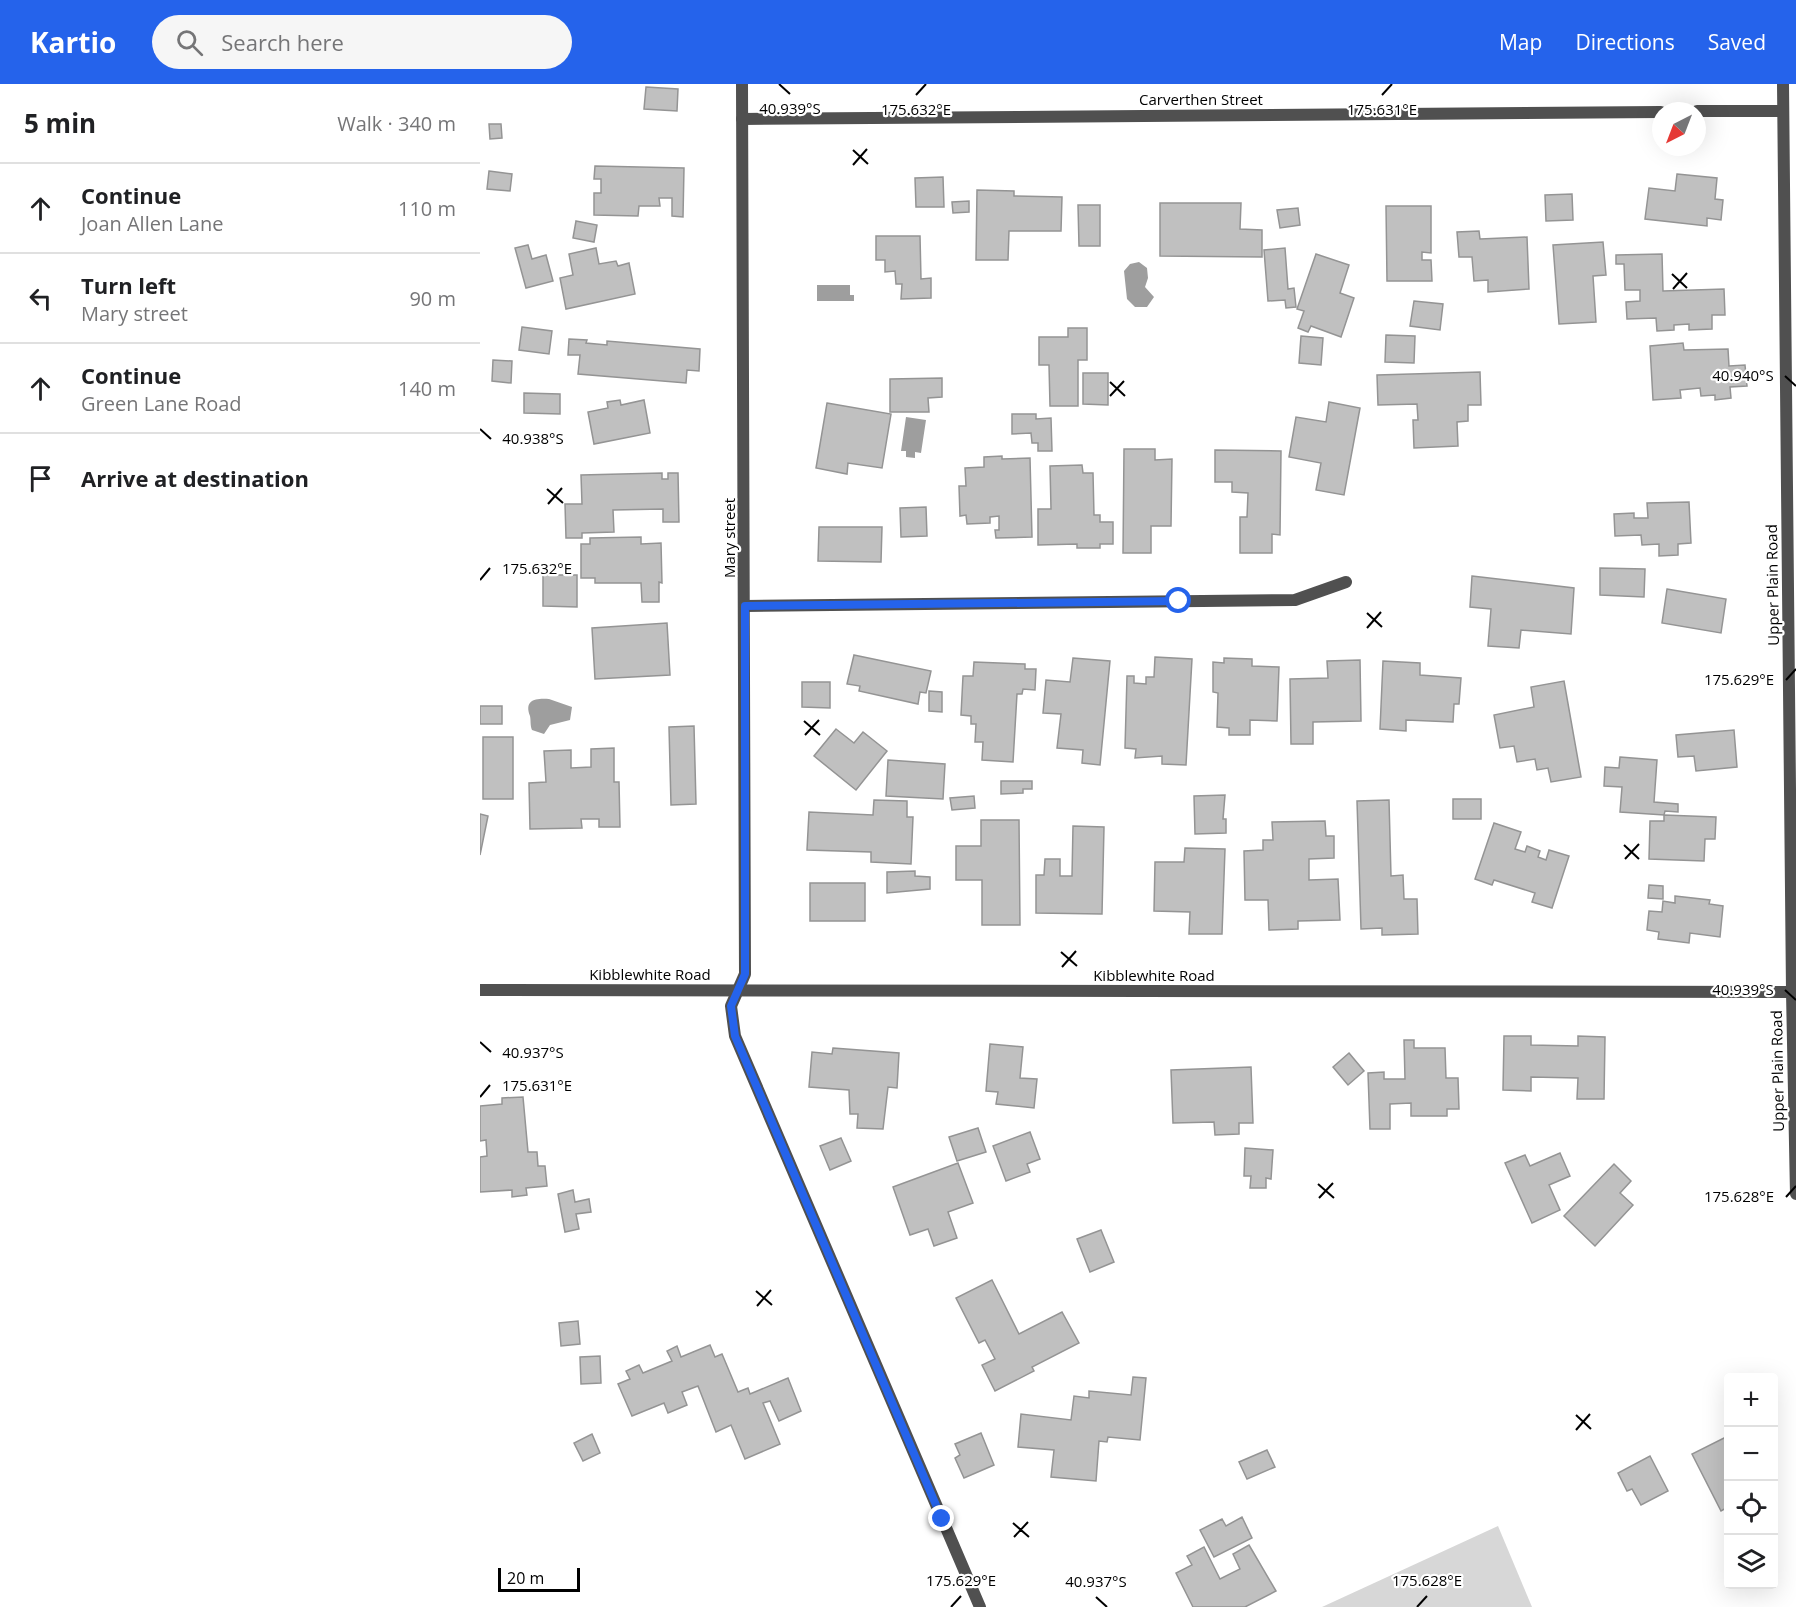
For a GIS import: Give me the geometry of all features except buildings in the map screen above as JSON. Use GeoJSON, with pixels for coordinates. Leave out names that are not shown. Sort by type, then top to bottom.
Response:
{"type":"FeatureCollection","features":[{"type":"Feature","properties":{"kind":"street","name":"Mary street"},"geometry":{"type":"LineString","coordinates":[[742,84],[745,974],[731,1006],[735,1036],[980,1607]]}},
{"type":"Feature","properties":{"kind":"street","name":"Upper Plain Road"},"geometry":{"type":"LineString","coordinates":[[1783,84],[1796,1194]]}},
{"type":"Feature","properties":{"kind":"street"},"geometry":{"type":"LineString","coordinates":[[1706,111],[1783,111]]}},
{"type":"Feature","properties":{"kind":"street","name":"Carverthen Street"},"geometry":{"type":"LineString","coordinates":[[742,119],[1652,112]]}},
{"type":"Feature","properties":{"kind":"street"},"geometry":{"type":"LineString","coordinates":[[745,606],[1295,600],[1346,582]]}},
{"type":"Feature","properties":{"kind":"street","name":"Kibblewhite Road"},"geometry":{"type":"LineString","coordinates":[[480,990],[1792,992]]}},
{"type":"Feature","properties":{"kind":"shaded area"},"geometry":{"type":"Polygon","coordinates":[[[1139,262],[1147,268],[1148,278],[1145,287],[1154,297],[1147,307],[1135,307],[1127,299],[1124,271],[1130,264],[1139,262]]]}},
{"type":"Feature","properties":{"kind":"shaded area"},"geometry":{"type":"Polygon","coordinates":[[[817,285],[850,285],[850,295],[854,295],[854,301],[817,301],[817,285]]]}},
{"type":"Feature","properties":{"kind":"shaded area"},"geometry":{"type":"Polygon","coordinates":[[[906,417],[926,420],[921,453],[915,452],[915,458],[906,457],[906,451],[901,451],[906,417]]]}},
{"type":"Feature","properties":{"kind":"shaded area"},"geometry":{"type":"Polygon","coordinates":[[[549,699],[572,707],[570,720],[550,725],[544,734],[532,730],[528,706],[535,700],[549,699]]]}},
{"type":"Feature","properties":{"kind":"shaded area"},"geometry":{"type":"Polygon","coordinates":[[[1498,1526],[1532,1607],[1322,1607],[1498,1526]]]}},
{"type":"Feature","properties":{"kind":"route"},"geometry":{"type":"LineString","coordinates":[[942,1519],[735,1036],[731,1006],[745,974],[745,606],[1179,601]]}}]}
